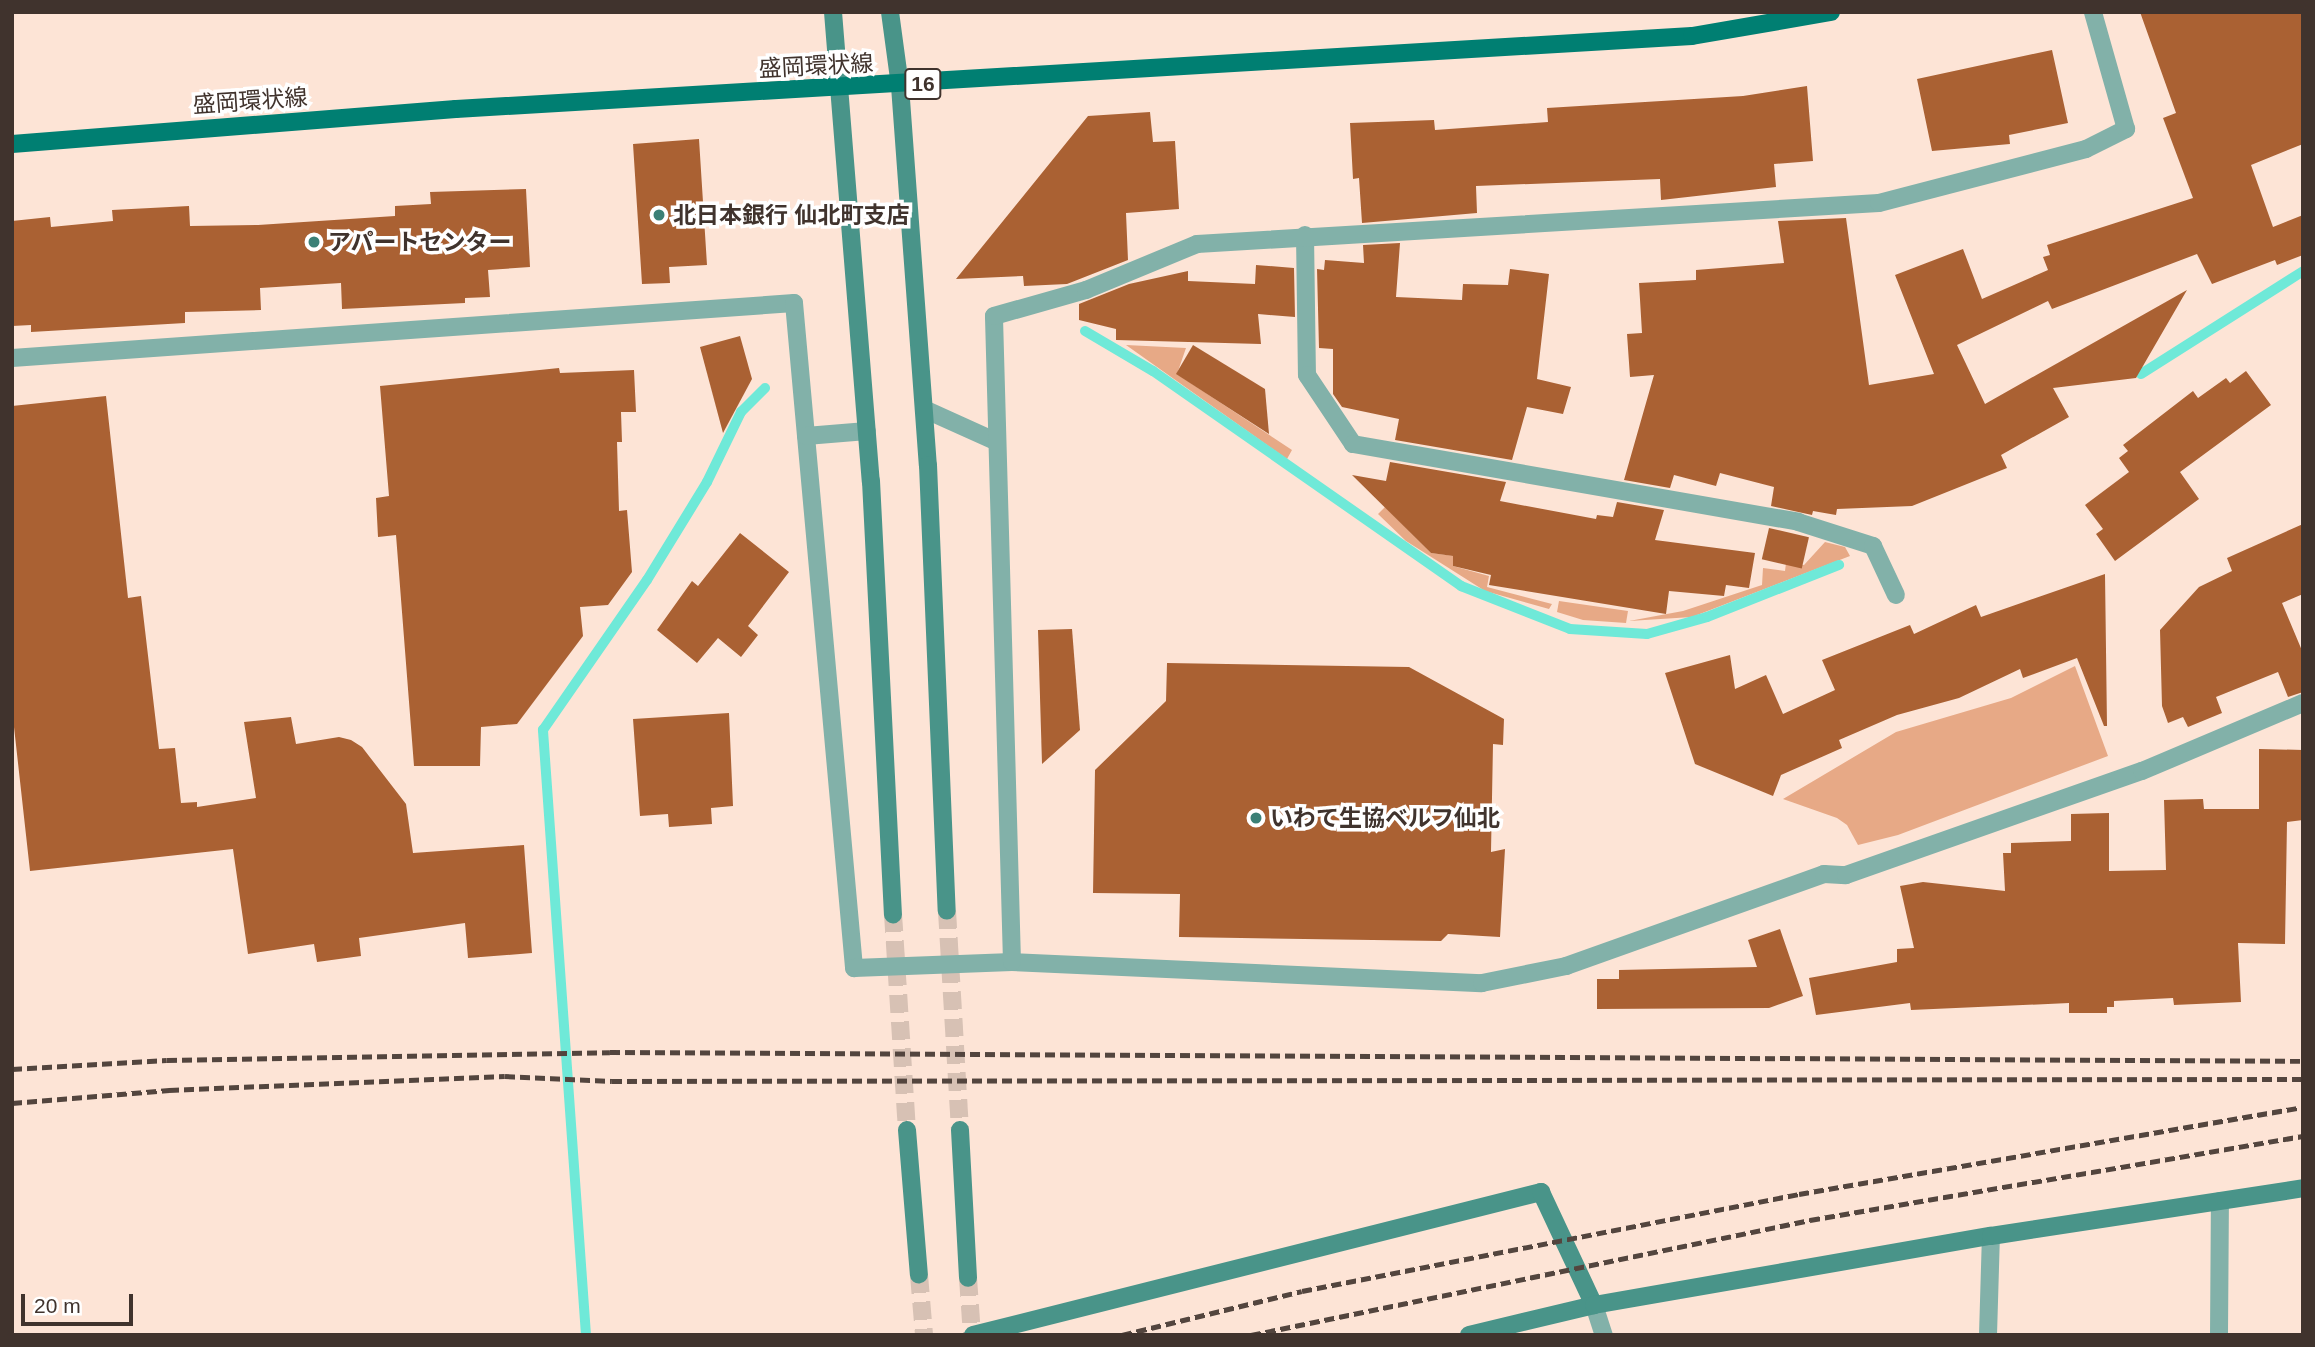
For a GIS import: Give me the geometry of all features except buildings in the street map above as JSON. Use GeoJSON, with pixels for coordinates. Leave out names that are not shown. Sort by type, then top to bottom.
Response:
{"type":"FeatureCollection","features":[{"type":"Feature","properties":{"kind":"main road","name":"盛岡環状線"},"geometry":{"type":"LineString","coordinates":[[12,144],[456,109],[900,86],[1213,62],[1692,36],[1831,12]]}},
{"type":"Feature","properties":{"kind":"street"},"geometry":{"type":"LineString","coordinates":[[833,12],[842,89],[867,431],[893,914]]}},
{"type":"Feature","properties":{"kind":"street"},"geometry":{"type":"LineString","coordinates":[[890,12],[900,86],[924,409],[947,911]]}},
{"type":"Feature","properties":{"kind":"street"},"geometry":{"type":"LineString","coordinates":[[1012,962],[993,316],[1086,290],[1197,244],[1305,235],[1880,203],[2086,149],[2126,129],[2093,12]]}},
{"type":"Feature","properties":{"kind":"street"},"geometry":{"type":"LineString","coordinates":[[1305,235],[1307,374],[1353,444],[1798,522],[1873,546],[1896,595]]}},
{"type":"Feature","properties":{"kind":"street"},"geometry":{"type":"LineString","coordinates":[[12,358],[794,303],[854,968],[1012,962],[1482,983],[1566,966],[1824,874],[1846,874],[2142,771],[2303,703]]}},
{"type":"Feature","properties":{"kind":"street"},"geometry":{"type":"LineString","coordinates":[[924,409],[997,442]]}},
{"type":"Feature","properties":{"kind":"street"},"geometry":{"type":"LineString","coordinates":[[806,436],[867,431]]}},
{"type":"Feature","properties":{"kind":"street"},"geometry":{"type":"LineString","coordinates":[[907,1130],[919,1275]]}},
{"type":"Feature","properties":{"kind":"street"},"geometry":{"type":"LineString","coordinates":[[960,1130],[968,1278]]}},
{"type":"Feature","properties":{"kind":"street"},"geometry":{"type":"LineString","coordinates":[[1469,1335],[1594,1305],[1991,1236],[2303,1188]]}},
{"type":"Feature","properties":{"kind":"street"},"geometry":{"type":"LineString","coordinates":[[973,1335],[1541,1192],[1594,1305],[1604,1335]]}},
{"type":"Feature","properties":{"kind":"street"},"geometry":{"type":"LineString","coordinates":[[2219,1335],[2220,1201]]}},
{"type":"Feature","properties":{"kind":"street"},"geometry":{"type":"LineString","coordinates":[[1988,1335],[1991,1236]]}},
{"type":"Feature","properties":{"kind":"shaded area"},"geometry":{"type":"Polygon","coordinates":[[[1126,345],[1186,348],[1177,374],[1292,450],[1287,459],[1126,345]]]}},
{"type":"Feature","properties":{"kind":"shaded area"},"geometry":{"type":"Polygon","coordinates":[[[1385,507],[1431,553],[1454,556],[1453,566],[1489,576],[1487,587],[1552,604],[1549,609],[1485,591],[1406,541],[1378,514],[1385,507]]]}},
{"type":"Feature","properties":{"kind":"shaded area"},"geometry":{"type":"Polygon","coordinates":[[[1825,542],[1845,547],[1850,556],[1692,617],[1629,621],[1683,611],[1762,585],[1763,568],[1785,571],[1786,563],[1804,565],[1825,542]]]}},
{"type":"Feature","properties":{"kind":"shaded area"},"geometry":{"type":"Polygon","coordinates":[[[1559,601],[1628,611],[1626,623],[1583,620],[1557,612],[1559,601]]]}},
{"type":"Feature","properties":{"kind":"shaded area"},"geometry":{"type":"Polygon","coordinates":[[[2075,666],[2108,756],[1898,835],[1858,845],[1847,825],[1837,818],[1783,799],[1896,732],[2011,698],[2075,666]]]}},
{"type":"Feature","properties":{"kind":"waterway"},"geometry":{"type":"LineString","coordinates":[[2141,374],[2303,271]]}},
{"type":"Feature","properties":{"kind":"waterway"},"geometry":{"type":"LineString","coordinates":[[1085,331],[1153,371],[1461,586],[1570,629],[1647,634],[1707,617],[1839,565]]}},
{"type":"Feature","properties":{"kind":"waterway"},"geometry":{"type":"LineString","coordinates":[[586,1335],[543,730],[647,580],[707,482],[741,412],[765,388]]}},
{"type":"Feature","properties":{"kind":"tunnel"},"geometry":{"type":"LineString","coordinates":[[947,911],[960,1130]]}},
{"type":"Feature","properties":{"kind":"tunnel"},"geometry":{"type":"LineString","coordinates":[[893,914],[907,1130]]}},
{"type":"Feature","properties":{"kind":"tunnel"},"geometry":{"type":"LineString","coordinates":[[919,1275],[924,1335]]}},
{"type":"Feature","properties":{"kind":"tunnel"},"geometry":{"type":"LineString","coordinates":[[968,1278],[972,1335]]}},
{"type":"Feature","properties":{"kind":"railway"},"geometry":{"type":"LineString","coordinates":[[12,1069],[167,1060],[610,1052],[2303,1061]]}},
{"type":"Feature","properties":{"kind":"railway"},"geometry":{"type":"LineString","coordinates":[[12,1103],[169,1090],[505,1076],[612,1081],[2303,1079]]}},
{"type":"Feature","properties":{"kind":"railway"},"geometry":{"type":"LineString","coordinates":[[1122,1335],[1302,1291],[1799,1194],[2303,1107]]}},
{"type":"Feature","properties":{"kind":"railway"},"geometry":{"type":"LineString","coordinates":[[1251,1335],[1810,1220],[2303,1136]]}},
{"type":"Feature","properties":{"kind":"place","name":"北日本銀行 仙北町支店"},"geometry":{"type":"Point","coordinates":[659,215]}},
{"type":"Feature","properties":{"kind":"place","name":"アパートセンター"},"geometry":{"type":"Point","coordinates":[314,242]}},
{"type":"Feature","properties":{"kind":"place","name":"いわて生協ベルフ仙北"},"geometry":{"type":"Point","coordinates":[1256,818]}}]}
